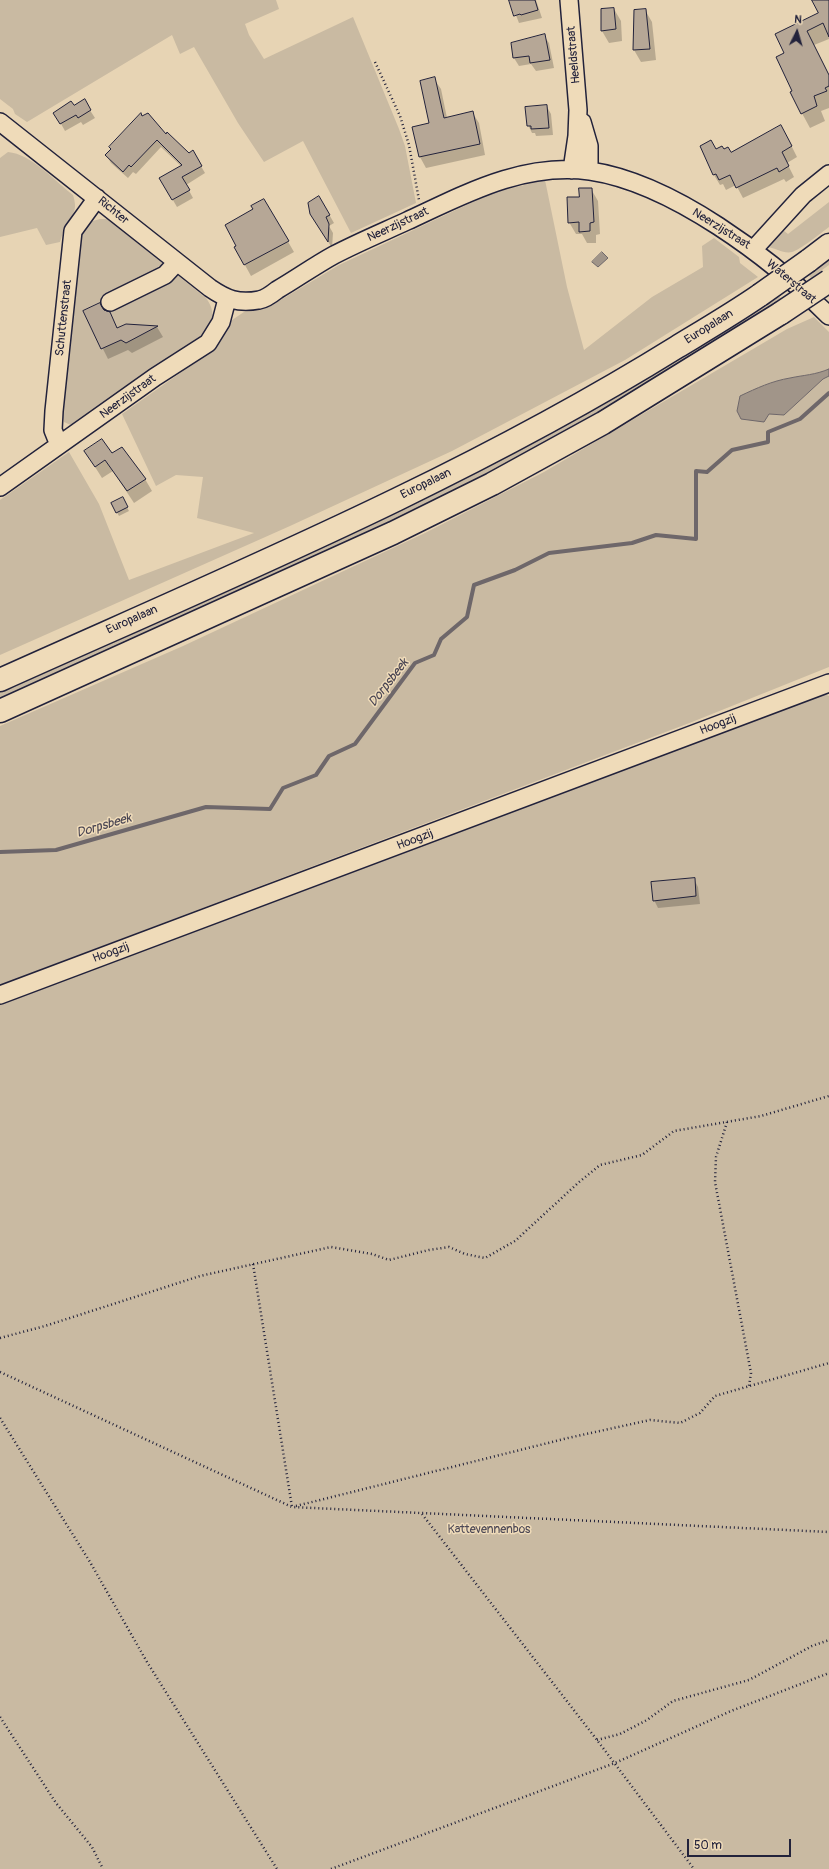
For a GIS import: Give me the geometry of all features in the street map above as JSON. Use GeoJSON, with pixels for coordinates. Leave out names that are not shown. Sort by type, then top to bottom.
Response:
{"type":"FeatureCollection","features":[{"type":"Feature","properties":{"kind":"highway","name":"Europalaan"},"geometry":{"type":"LineString","coordinates":[[0,680],[286,551],[405,495],[516,440],[628,378],[760,295],[829,245]]}},
{"type":"Feature","properties":{"kind":"highway"},"geometry":{"type":"LineString","coordinates":[[0,711],[393,533],[492,484],[602,423],[781,313],[829,281]]}},
{"type":"Feature","properties":{"kind":"street","name":"Heeldstraat"},"geometry":{"type":"LineString","coordinates":[[569,0],[578,110],[577,136],[572,170]]}},
{"type":"Feature","properties":{"kind":"street","name":"Heeldstraat"},"geometry":{"type":"LineString","coordinates":[[578,110],[589,146],[589,171]]}},
{"type":"Feature","properties":{"kind":"street","name":"Richter"},"geometry":{"type":"LineString","coordinates":[[3,129],[97,198],[210,288],[227,299]]}},
{"type":"Feature","properties":{"kind":"street","name":"Neerzijstraat"},"geometry":{"type":"LineString","coordinates":[[0,487],[155,377],[208,343],[221,322],[227,299],[241,301],[261,300],[334,255],[471,191],[500,180],[529,172],[548,170],[589,171],[624,178],[657,191],[696,212],[753,250],[802,195],[829,174]]}},
{"type":"Feature","properties":{"kind":"street","name":"Schuttenstraat"},"geometry":{"type":"LineString","coordinates":[[59,445],[53,430],[54,411],[73,231],[97,198]]}},
{"type":"Feature","properties":{"kind":"street","name":"Waterstraat"},"geometry":{"type":"LineString","coordinates":[[753,250],[829,316]]}},
{"type":"Feature","properties":{"kind":"street"},"geometry":{"type":"LineString","coordinates":[[110,302],[165,275],[177,262]]}},
{"type":"Feature","properties":{"kind":"street","name":"Hoogzij"},"geometry":{"type":"LineString","coordinates":[[0,995],[829,683]]}},
{"type":"Feature","properties":{"kind":"path"},"geometry":{"type":"LineString","coordinates":[[375,62],[400,116],[409,145],[421,214]]}},
{"type":"Feature","properties":{"kind":"path"},"geometry":{"type":"LineString","coordinates":[[0,1338],[45,1326],[200,1276],[331,1246],[372,1254],[389,1260],[428,1250],[449,1247],[465,1254],[485,1258],[515,1241],[578,1183],[600,1165],[642,1155],[674,1131],[761,1116],[829,1096]]}},
{"type":"Feature","properties":{"kind":"path"},"geometry":{"type":"LineString","coordinates":[[727,1122],[716,1157],[715,1182],[751,1373],[749,1386]]}},
{"type":"Feature","properties":{"kind":"path"},"geometry":{"type":"LineString","coordinates":[[253,1264],[292,1507]]}},
{"type":"Feature","properties":{"kind":"path"},"geometry":{"type":"LineString","coordinates":[[292,1507],[568,1438],[650,1420],[680,1423],[700,1412],[715,1396],[829,1363]]}},
{"type":"Feature","properties":{"kind":"path"},"geometry":{"type":"LineString","coordinates":[[0,1372],[292,1507],[829,1532]]}},
{"type":"Feature","properties":{"kind":"path"},"geometry":{"type":"LineString","coordinates":[[0,1418],[90,1562],[147,1662],[277,1869]]}},
{"type":"Feature","properties":{"kind":"path"},"geometry":{"type":"LineString","coordinates":[[422,1514],[598,1740],[694,1869]]}},
{"type":"Feature","properties":{"kind":"path"},"geometry":{"type":"LineString","coordinates":[[598,1740],[620,1734],[647,1720],[673,1701],[749,1680],[812,1646],[829,1640]]}},
{"type":"Feature","properties":{"kind":"path"},"geometry":{"type":"LineString","coordinates":[[331,1869],[615,1763],[731,1711],[829,1673]]}},
{"type":"Feature","properties":{"kind":"path"},"geometry":{"type":"LineString","coordinates":[[0,1717],[56,1803],[92,1847],[103,1869]]}},
{"type":"Feature","properties":{"kind":"green space"},"geometry":{"type":"Polygon","coordinates":[[[0,0],[276,0],[279,9],[245,24],[249,35],[264,59],[353,17],[405,146],[416,203],[351,233],[303,141],[264,162],[238,123],[194,47],[180,54],[172,35],[27,122],[15,114],[13,109],[0,99],[0,0]]]}},
{"type":"Feature","properties":{"kind":"green space"},"geometry":{"type":"Polygon","coordinates":[[[8,152],[17,154],[34,163],[73,195],[75,205],[74,212],[64,229],[60,242],[46,245],[37,228],[0,237],[0,158],[8,152]]]}},
{"type":"Feature","properties":{"kind":"green space"},"geometry":{"type":"Polygon","coordinates":[[[545,180],[567,287],[584,350],[652,297],[703,267],[702,246],[714,238],[739,257],[740,263],[758,277],[625,360],[452,451],[290,526],[0,655],[0,500],[69,452],[99,504],[129,580],[254,533],[197,518],[203,477],[176,475],[156,486],[122,414],[217,347],[232,320],[244,312],[261,309],[284,298],[339,265],[492,193],[545,180]]]}},
{"type":"Feature","properties":{"kind":"green space"},"geometry":{"type":"Polygon","coordinates":[[[829,202],[829,227],[792,252],[783,252],[768,247],[768,243],[779,227],[788,234],[829,202]]]}},
{"type":"Feature","properties":{"kind":"green space"},"geometry":{"type":"Polygon","coordinates":[[[107,219],[206,298],[211,308],[212,320],[206,335],[73,426],[64,422],[62,414],[79,234],[89,222],[107,219]]]}},
{"type":"Feature","properties":{"kind":"green space"},"geometry":{"type":"Polygon","coordinates":[[[829,257],[829,265],[811,278],[807,273],[829,257]]]}},
{"type":"Feature","properties":{"kind":"green space"},"geometry":{"type":"Polygon","coordinates":[[[777,295],[782,299],[739,328],[608,409],[427,507],[0,700],[0,689],[364,526],[487,467],[588,412],[777,295]]]}},
{"type":"Feature","properties":{"kind":"green space"},"geometry":{"type":"Polygon","coordinates":[[[814,317],[829,332],[829,369],[814,374],[777,381],[741,396],[769,414],[784,415],[823,379],[829,376],[829,667],[692,722],[0,985],[0,726],[183,646],[425,533],[544,472],[787,329],[814,317]]]}},
{"type":"Feature","properties":{"kind":"green space","name":"Kattevennenbos"},"geometry":{"type":"Polygon","coordinates":[[[821,693],[829,696],[829,1869],[0,1869],[0,1004],[821,693]]]}},
{"type":"Feature","properties":{"kind":"shaded area"},"geometry":{"type":"Polygon","coordinates":[[[602,252],[608,258],[598,267],[592,262],[602,252]]]}},
{"type":"Feature","properties":{"kind":"shaded area"},"geometry":{"type":"Polygon","coordinates":[[[829,369],[829,376],[823,379],[784,415],[769,414],[764,422],[741,419],[737,411],[740,396],[777,381],[814,374],[829,369]]]}},
{"type":"Feature","properties":{"kind":"building"},"geometry":{"type":"Polygon","coordinates":[[[509,0],[535,0],[538,10],[514,16],[509,0]]]}},
{"type":"Feature","properties":{"kind":"building"},"geometry":{"type":"Polygon","coordinates":[[[812,0],[829,0],[829,37],[823,23],[807,31],[829,75],[829,86],[825,88],[827,91],[814,96],[817,106],[801,114],[790,92],[792,91],[776,57],[784,53],[775,34],[818,13],[812,0]]]}},
{"type":"Feature","properties":{"kind":"building"},"geometry":{"type":"Polygon","coordinates":[[[614,8],[616,29],[601,31],[601,9],[614,8]]]}},
{"type":"Feature","properties":{"kind":"building"},"geometry":{"type":"Polygon","coordinates":[[[646,9],[650,49],[633,50],[634,10],[646,9]]]}},
{"type":"Feature","properties":{"kind":"building"},"geometry":{"type":"Polygon","coordinates":[[[545,34],[550,60],[530,63],[529,56],[513,58],[511,43],[545,34]]]}},
{"type":"Feature","properties":{"kind":"building"},"geometry":{"type":"Polygon","coordinates":[[[435,77],[444,118],[473,111],[480,144],[419,157],[412,127],[429,123],[420,81],[435,77]]]}},
{"type":"Feature","properties":{"kind":"building"},"geometry":{"type":"Polygon","coordinates":[[[85,99],[91,110],[78,118],[76,115],[60,124],[53,113],[71,101],[74,105],[85,99]]]}},
{"type":"Feature","properties":{"kind":"building"},"geometry":{"type":"Polygon","coordinates":[[[547,105],[549,128],[531,129],[531,126],[527,126],[525,107],[547,105]]]}},
{"type":"Feature","properties":{"kind":"building"},"geometry":{"type":"Polygon","coordinates":[[[141,113],[142,116],[148,113],[166,134],[167,132],[189,153],[193,150],[202,166],[182,177],[190,190],[172,200],[159,178],[182,165],[157,140],[131,167],[129,165],[123,172],[105,155],[111,149],[109,147],[141,113]]]}},
{"type":"Feature","properties":{"kind":"building"},"geometry":{"type":"Polygon","coordinates":[[[781,125],[792,146],[782,152],[789,166],[779,172],[777,168],[736,188],[730,175],[719,180],[716,174],[713,175],[700,146],[711,140],[716,149],[722,146],[724,149],[728,147],[731,152],[781,125]]]}},
{"type":"Feature","properties":{"kind":"building"},"geometry":{"type":"Polygon","coordinates":[[[579,188],[592,188],[594,222],[590,223],[590,231],[579,232],[579,222],[568,223],[567,197],[579,197],[579,188]]]}},
{"type":"Feature","properties":{"kind":"building"},"geometry":{"type":"Polygon","coordinates":[[[319,196],[330,215],[326,217],[329,224],[328,242],[310,214],[308,203],[319,196]]]}},
{"type":"Feature","properties":{"kind":"building"},"geometry":{"type":"Polygon","coordinates":[[[264,199],[289,241],[244,265],[234,247],[236,246],[225,225],[253,209],[251,206],[264,199]]]}},
{"type":"Feature","properties":{"kind":"building"},"geometry":{"type":"Polygon","coordinates":[[[100,303],[104,310],[110,312],[117,328],[126,324],[158,326],[126,343],[121,340],[101,349],[83,311],[100,303]]]}},
{"type":"Feature","properties":{"kind":"building"},"geometry":{"type":"Polygon","coordinates":[[[102,439],[112,453],[122,447],[146,479],[127,491],[105,460],[95,467],[84,451],[102,439]]]}},
{"type":"Feature","properties":{"kind":"building"},"geometry":{"type":"Polygon","coordinates":[[[123,497],[128,507],[116,513],[111,503],[123,497]]]}},
{"type":"Feature","properties":{"kind":"building"},"geometry":{"type":"Polygon","coordinates":[[[695,878],[696,896],[653,901],[651,882],[695,878]]]}},
{"type":"Feature","properties":{"kind":"waterway","name":"Dorpsbeek"},"geometry":{"type":"LineString","coordinates":[[0,852],[56,850],[206,807],[270,809],[283,788],[316,775],[329,756],[355,744],[415,663],[434,655],[441,639],[467,617],[474,585],[515,570],[549,553],[632,543],[656,535],[696,539],[696,471],[707,472],[732,450],[768,442],[768,432],[800,419],[829,393]]}}]}
